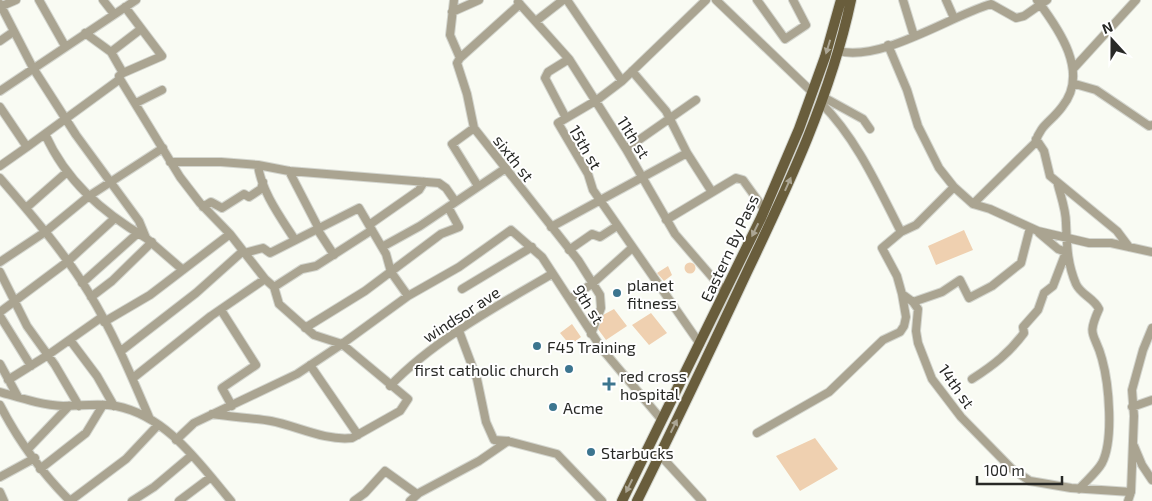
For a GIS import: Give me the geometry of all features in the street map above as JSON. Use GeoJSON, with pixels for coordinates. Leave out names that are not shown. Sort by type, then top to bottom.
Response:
{"type":"FeatureCollection","features":[{"type":"Feature","properties":{"kind":"main road","name":"Eastern By Pass"},"geometry":{"type":"LineString","coordinates":[[637,501],[777,207],[822,100],[838,51],[851,0]]}},
{"type":"Feature","properties":{"kind":"main road","name":"Eastern By Pass"},"geometry":{"type":"LineString","coordinates":[[622,501],[764,209],[812,92],[840,1]]}},
{"type":"Feature","properties":{"kind":"street"},"geometry":{"type":"LineString","coordinates":[[16,0],[1,5],[13,32],[65,119],[139,222],[149,240]]}},
{"type":"Feature","properties":{"kind":"street"},"geometry":{"type":"LineString","coordinates":[[39,0],[65,46]]}},
{"type":"Feature","properties":{"kind":"street"},"geometry":{"type":"LineString","coordinates":[[103,0],[114,14]]}},
{"type":"Feature","properties":{"kind":"street"},"geometry":{"type":"LineString","coordinates":[[0,90],[136,0]]}},
{"type":"Feature","properties":{"kind":"street","name":"sixth st"},"geometry":{"type":"LineString","coordinates":[[454,0],[450,35],[460,58],[457,64],[474,128],[570,250],[593,283],[602,301],[591,334]]}},
{"type":"Feature","properties":{"kind":"street"},"geometry":{"type":"LineString","coordinates":[[452,12],[480,0]]}},
{"type":"Feature","properties":{"kind":"street"},"geometry":{"type":"LineString","coordinates":[[536,21],[563,0]]}},
{"type":"Feature","properties":{"kind":"street"},"geometry":{"type":"LineString","coordinates":[[567,0],[622,80]]}},
{"type":"Feature","properties":{"kind":"street","name":"15th st"},"geometry":{"type":"LineString","coordinates":[[700,344],[592,190],[588,174],[558,126],[558,123],[595,101],[622,80],[706,0]]}},
{"type":"Feature","properties":{"kind":"street"},"geometry":{"type":"LineString","coordinates":[[716,0],[812,92]]}},
{"type":"Feature","properties":{"kind":"street"},"geometry":{"type":"LineString","coordinates":[[757,0],[785,40],[806,25],[793,0]]}},
{"type":"Feature","properties":{"kind":"street"},"geometry":{"type":"LineString","coordinates":[[903,0],[914,36]]}},
{"type":"Feature","properties":{"kind":"street"},"geometry":{"type":"LineString","coordinates":[[946,0],[954,18]]}},
{"type":"Feature","properties":{"kind":"street"},"geometry":{"type":"LineString","coordinates":[[1073,69],[1136,0]]}},
{"type":"Feature","properties":{"kind":"street"},"geometry":{"type":"LineString","coordinates":[[460,58],[518,2]]}},
{"type":"Feature","properties":{"kind":"street","name":"11th st"},"geometry":{"type":"LineString","coordinates":[[518,2],[569,59],[626,149],[680,242],[725,292]]}},
{"type":"Feature","properties":{"kind":"street"},"geometry":{"type":"LineString","coordinates":[[838,51],[857,54],[888,46],[991,4],[1016,18],[1024,16],[1042,2],[1067,49],[1075,84],[1064,106],[1040,129],[1035,143],[973,204]]}},
{"type":"Feature","properties":{"kind":"street"},"geometry":{"type":"LineString","coordinates":[[0,166],[122,76],[162,56],[125,7]]}},
{"type":"Feature","properties":{"kind":"street"},"geometry":{"type":"LineString","coordinates":[[111,52],[141,29]]}},
{"type":"Feature","properties":{"kind":"street"},"geometry":{"type":"LineString","coordinates":[[0,41],[13,32]]}},
{"type":"Feature","properties":{"kind":"street"},"geometry":{"type":"LineString","coordinates":[[85,33],[111,52],[136,103],[170,162],[203,207],[230,234],[265,279],[274,287],[279,304],[314,335],[342,344],[390,386],[408,399],[402,408],[358,435],[345,439],[273,422],[212,414]]}},
{"type":"Feature","properties":{"kind":"street"},"geometry":{"type":"LineString","coordinates":[[888,46],[907,90],[918,126],[939,168],[954,187],[973,204],[990,209],[1034,229],[1065,238],[1089,243],[1111,243],[1152,252]]}},
{"type":"Feature","properties":{"kind":"street"},"geometry":{"type":"LineString","coordinates":[[566,118],[544,78],[548,72],[569,59]]}},
{"type":"Feature","properties":{"kind":"street"},"geometry":{"type":"LineString","coordinates":[[632,71],[670,118],[687,153],[712,192]]}},
{"type":"Feature","properties":{"kind":"street"},"geometry":{"type":"LineString","coordinates":[[1075,84],[1096,90],[1149,126],[1152,125]]}},
{"type":"Feature","properties":{"kind":"street"},"geometry":{"type":"LineString","coordinates":[[136,103],[162,90]]}},
{"type":"Feature","properties":{"kind":"street"},"geometry":{"type":"LineString","coordinates":[[626,149],[696,100]]}},
{"type":"Feature","properties":{"kind":"street"},"geometry":{"type":"LineString","coordinates":[[822,100],[850,137],[902,232]]}},
{"type":"Feature","properties":{"kind":"street"},"geometry":{"type":"LineString","coordinates":[[822,100],[863,119],[870,129]]}},
{"type":"Feature","properties":{"kind":"street"},"geometry":{"type":"LineString","coordinates":[[0,107],[27,147]]}},
{"type":"Feature","properties":{"kind":"street"},"geometry":{"type":"LineString","coordinates":[[474,128],[452,144],[478,186]]}},
{"type":"Feature","properties":{"kind":"street"},"geometry":{"type":"LineString","coordinates":[[45,134],[54,155],[89,196],[115,218],[149,240],[183,270]]}},
{"type":"Feature","properties":{"kind":"street"},"geometry":{"type":"LineString","coordinates":[[1036,139],[1044,151],[1050,176],[1058,185],[1117,230],[1129,247]]}},
{"type":"Feature","properties":{"kind":"street"},"geometry":{"type":"LineString","coordinates":[[0,262],[45,232],[89,196],[163,148]]}},
{"type":"Feature","properties":{"kind":"street"},"geometry":{"type":"LineString","coordinates":[[551,226],[600,202],[687,153]]}},
{"type":"Feature","properties":{"kind":"street"},"geometry":{"type":"LineString","coordinates":[[170,162],[221,162],[258,165],[289,171],[439,183],[446,188],[455,201]]}},
{"type":"Feature","properties":{"kind":"street"},"geometry":{"type":"LineString","coordinates":[[258,165],[259,176],[270,199],[295,240]]}},
{"type":"Feature","properties":{"kind":"street"},"geometry":{"type":"LineString","coordinates":[[382,247],[448,207],[506,168]]}},
{"type":"Feature","properties":{"kind":"street"},"geometry":{"type":"LineString","coordinates":[[289,171],[319,232],[334,255]]}},
{"type":"Feature","properties":{"kind":"street"},"geometry":{"type":"LineString","coordinates":[[26,208],[67,172]]}},
{"type":"Feature","properties":{"kind":"street"},"geometry":{"type":"LineString","coordinates":[[0,178],[45,232],[92,298],[121,351],[149,417]]}},
{"type":"Feature","properties":{"kind":"street"},"geometry":{"type":"LineString","coordinates":[[666,220],[732,179],[739,178],[764,209]]}},
{"type":"Feature","properties":{"kind":"street"},"geometry":{"type":"LineString","coordinates":[[203,207],[210,202],[222,208],[244,194],[249,197],[261,189],[263,182]]}},
{"type":"Feature","properties":{"kind":"street"},"geometry":{"type":"LineString","coordinates":[[274,287],[302,269],[316,266],[334,255],[419,190],[424,182]]}},
{"type":"Feature","properties":{"kind":"street"},"geometry":{"type":"LineString","coordinates":[[1058,185],[1066,223],[1066,252],[1077,287],[1084,294],[1092,298],[1099,309],[1092,323],[1092,332],[1104,365],[1110,414],[1102,463],[1079,489]]}},
{"type":"Feature","properties":{"kind":"street"},"geometry":{"type":"LineString","coordinates":[[757,432],[828,392],[883,340],[900,332],[904,326],[906,316],[902,294],[897,276],[882,248],[902,232],[916,225],[954,187]]}},
{"type":"Feature","properties":{"kind":"street"},"geometry":{"type":"LineString","coordinates":[[305,328],[391,272],[441,234],[459,227],[448,207]]}},
{"type":"Feature","properties":{"kind":"street"},"geometry":{"type":"LineString","coordinates":[[121,351],[196,293],[243,252],[262,248],[268,254],[359,208],[382,247],[391,272],[408,296],[310,365],[280,383],[194,423],[176,440]]}},
{"type":"Feature","properties":{"kind":"street"},"geometry":{"type":"LineString","coordinates":[[0,312],[67,262],[115,218]]}},
{"type":"Feature","properties":{"kind":"street"},"geometry":{"type":"LineString","coordinates":[[570,250],[592,234],[594,233],[600,237],[617,226]]}},
{"type":"Feature","properties":{"kind":"street"},"geometry":{"type":"LineString","coordinates":[[902,294],[913,302],[942,292],[960,280],[969,298],[992,286],[1020,263],[1034,229]]}},
{"type":"Feature","properties":{"kind":"street"},"geometry":{"type":"LineString","coordinates":[[1034,229],[1058,249],[1066,252]]}},
{"type":"Feature","properties":{"kind":"street","name":"9th st"},"geometry":{"type":"LineString","coordinates":[[408,296],[459,267],[510,230],[532,247],[570,299],[591,334],[661,419]]}},
{"type":"Feature","properties":{"kind":"street"},"geometry":{"type":"LineString","coordinates":[[82,283],[138,233]]}},
{"type":"Feature","properties":{"kind":"street"},"geometry":{"type":"LineString","coordinates":[[8,380],[103,320],[150,295],[230,234]]}},
{"type":"Feature","properties":{"kind":"street"},"geometry":{"type":"LineString","coordinates":[[92,298],[123,271],[149,240]]}},
{"type":"Feature","properties":{"kind":"street"},"geometry":{"type":"LineString","coordinates":[[462,290],[532,247]]}},
{"type":"Feature","properties":{"kind":"street"},"geometry":{"type":"LineString","coordinates":[[570,299],[593,283],[632,248]]}},
{"type":"Feature","properties":{"kind":"street"},"geometry":{"type":"LineString","coordinates":[[972,379],[1003,358],[1015,346],[1024,333],[1023,327],[1038,310],[1043,295],[1054,286],[1066,252]]}},
{"type":"Feature","properties":{"kind":"street"},"geometry":{"type":"LineString","coordinates":[[0,272],[27,326],[48,355],[79,406]]}},
{"type":"Feature","properties":{"kind":"street","name":"windsor ave"},"geometry":{"type":"LineString","coordinates":[[390,386],[418,359],[552,274]]}},
{"type":"Feature","properties":{"kind":"street"},"geometry":{"type":"LineString","coordinates":[[133,378],[221,310],[265,279]]}},
{"type":"Feature","properties":{"kind":"street"},"geometry":{"type":"LineString","coordinates":[[0,290],[8,286]]}},
{"type":"Feature","properties":{"kind":"street","name":"14th st"},"geometry":{"type":"LineString","coordinates":[[913,302],[919,315],[916,331],[918,343],[932,379],[961,417],[1020,475],[1030,481],[1079,489],[1131,492]]}},
{"type":"Feature","properties":{"kind":"street"},"geometry":{"type":"LineString","coordinates":[[221,310],[256,365],[222,388],[232,406]]}},
{"type":"Feature","properties":{"kind":"street"},"geometry":{"type":"LineString","coordinates":[[0,316],[31,366]]}},
{"type":"Feature","properties":{"kind":"street"},"geometry":{"type":"LineString","coordinates":[[1128,501],[1131,492],[1133,445],[1134,416],[1132,390],[1152,328]]}},
{"type":"Feature","properties":{"kind":"street"},"geometry":{"type":"LineString","coordinates":[[459,332],[477,379],[490,434],[494,440],[508,441],[557,454],[602,501]]}},
{"type":"Feature","properties":{"kind":"street"},"geometry":{"type":"LineString","coordinates":[[70,340],[97,376],[114,406]]}},
{"type":"Feature","properties":{"kind":"street"},"geometry":{"type":"LineString","coordinates":[[0,364],[18,397]]}},
{"type":"Feature","properties":{"kind":"street"},"geometry":{"type":"LineString","coordinates":[[310,365],[358,435]]}},
{"type":"Feature","properties":{"kind":"street"},"geometry":{"type":"LineString","coordinates":[[0,392],[34,403],[69,406],[114,406],[149,417],[192,455],[228,498],[218,501]]}},
{"type":"Feature","properties":{"kind":"street"},"geometry":{"type":"LineString","coordinates":[[1132,406],[1152,400]]}},
{"type":"Feature","properties":{"kind":"street"},"geometry":{"type":"LineString","coordinates":[[0,405],[13,429],[35,458],[40,469],[70,501],[126,459],[158,425]]}},
{"type":"Feature","properties":{"kind":"street"},"geometry":{"type":"LineString","coordinates":[[40,469],[86,433],[103,405]]}},
{"type":"Feature","properties":{"kind":"street"},"geometry":{"type":"LineString","coordinates":[[28,449],[69,406]]}},
{"type":"Feature","properties":{"kind":"street"},"geometry":{"type":"LineString","coordinates":[[410,501],[417,494],[478,462],[508,441]]}},
{"type":"Feature","properties":{"kind":"street"},"geometry":{"type":"LineString","coordinates":[[1133,445],[1142,465],[1152,480]]}},
{"type":"Feature","properties":{"kind":"street"},"geometry":{"type":"LineString","coordinates":[[132,501],[154,487],[192,455]]}},
{"type":"Feature","properties":{"kind":"street"},"geometry":{"type":"LineString","coordinates":[[660,455],[702,501]]}},
{"type":"Feature","properties":{"kind":"street"},"geometry":{"type":"LineString","coordinates":[[0,477],[35,458]]}},
{"type":"Feature","properties":{"kind":"street"},"geometry":{"type":"LineString","coordinates":[[354,501],[365,493],[385,472],[417,494]]}},
{"type":"Feature","properties":{"kind":"street"},"geometry":{"type":"LineString","coordinates":[[179,501],[211,477]]}},
{"type":"Feature","properties":{"kind":"street"},"geometry":{"type":"LineString","coordinates":[[0,492],[4,501]]}},
{"type":"Feature","properties":{"kind":"shaded area"},"geometry":{"type":"Polygon","coordinates":[[[964,230],[973,250],[936,265],[928,246],[964,230]]]}},
{"type":"Feature","properties":{"kind":"shaded area"},"geometry":{"type":"Polygon","coordinates":[[[690,262],[696,268],[690,274],[684,268],[690,262]]]}},
{"type":"Feature","properties":{"kind":"shaded area"},"geometry":{"type":"Polygon","coordinates":[[[668,266],[672,275],[664,281],[657,273],[668,266]]]}},
{"type":"Feature","properties":{"kind":"shaded area"},"geometry":{"type":"Polygon","coordinates":[[[614,309],[627,326],[606,340],[592,321],[614,309]]]}},
{"type":"Feature","properties":{"kind":"shaded area"},"geometry":{"type":"Polygon","coordinates":[[[651,313],[667,333],[649,345],[632,325],[651,313]]]}},
{"type":"Feature","properties":{"kind":"shaded area"},"geometry":{"type":"Polygon","coordinates":[[[572,324],[581,337],[570,345],[560,333],[572,324]]]}},
{"type":"Feature","properties":{"kind":"shaded area"},"geometry":{"type":"Polygon","coordinates":[[[815,438],[838,469],[800,491],[776,456],[815,438]]]}},
{"type":"Feature","properties":{"kind":"place","name":"planet fitness"},"geometry":{"type":"Point","coordinates":[617,293]}},
{"type":"Feature","properties":{"kind":"place","name":"F45 Training"},"geometry":{"type":"Point","coordinates":[537,346]}},
{"type":"Feature","properties":{"kind":"place","name":"first catholic church"},"geometry":{"type":"Point","coordinates":[569,369]}},
{"type":"Feature","properties":{"kind":"place","name":"red cross hospital"},"geometry":{"type":"Point","coordinates":[609,384]}},
{"type":"Feature","properties":{"kind":"place","name":"Acme"},"geometry":{"type":"Point","coordinates":[553,407]}},
{"type":"Feature","properties":{"kind":"place","name":"Starbucks"},"geometry":{"type":"Point","coordinates":[591,452]}}]}
